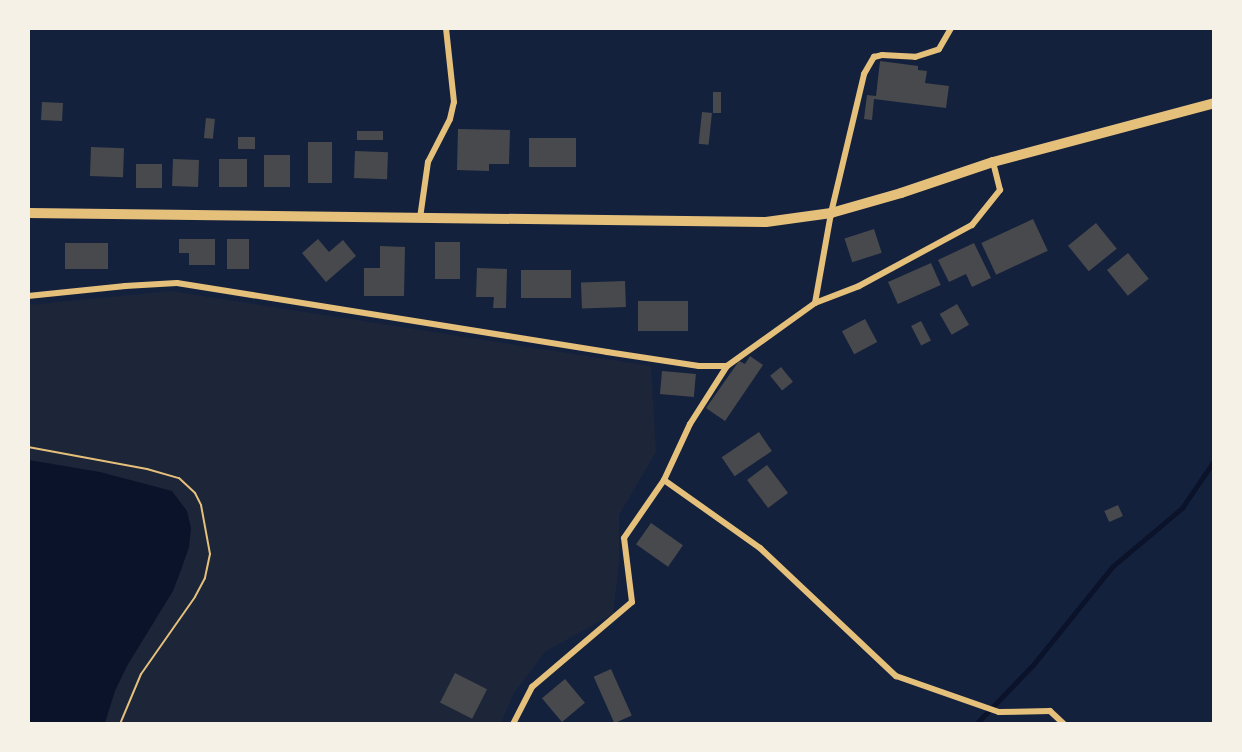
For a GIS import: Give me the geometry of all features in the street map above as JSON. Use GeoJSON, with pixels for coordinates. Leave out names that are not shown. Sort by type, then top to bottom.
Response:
{"type":"FeatureCollection","features":[{"type":"Feature","properties":{"kind":"main road"},"geometry":{"type":"LineString","coordinates":[[28,213],[766,222],[831,213],[901,194],[993,162],[1214,103]]}},
{"type":"Feature","properties":{"kind":"street"},"geometry":{"type":"LineString","coordinates":[[420,219],[428,162],[450,119],[454,102],[446,28]]}},
{"type":"Feature","properties":{"kind":"street"},"geometry":{"type":"LineString","coordinates":[[815,303],[831,213],[864,74],[871,62],[882,55],[915,57],[939,49],[951,28]]}},
{"type":"Feature","properties":{"kind":"street"},"geometry":{"type":"LineString","coordinates":[[513,723],[532,687],[632,602],[624,538],[664,480],[690,424],[727,366],[815,303],[859,286],[972,225],[1000,190],[993,162]]}},
{"type":"Feature","properties":{"kind":"street"},"geometry":{"type":"LineString","coordinates":[[28,296],[177,283],[699,366],[727,366]]}},
{"type":"Feature","properties":{"kind":"street"},"geometry":{"type":"LineString","coordinates":[[664,480],[760,548],[896,676],[999,712],[1050,711],[1064,723]]}},
{"type":"Feature","properties":{"kind":"path"},"geometry":{"type":"LineString","coordinates":[[28,447],[147,469],[179,478],[195,493],[201,505],[210,554],[205,578],[195,597],[141,674],[120,723]]}},
{"type":"Feature","properties":{"kind":"shaded area"},"geometry":{"type":"Polygon","coordinates":[[[171,291],[651,366],[656,452],[619,515],[619,563],[613,614],[546,651],[514,693],[501,723],[29,723],[28,305],[171,291]]]}},
{"type":"Feature","properties":{"kind":"shaded area"},"geometry":{"type":"Polygon","coordinates":[[[29,460],[100,472],[172,491],[187,511],[191,528],[189,547],[173,591],[127,666],[115,691],[105,723],[29,723],[29,460]]]}},
{"type":"Feature","properties":{"kind":"building"},"geometry":{"type":"Polygon","coordinates":[[[880,61],[918,66],[918,70],[927,71],[925,83],[949,86],[946,108],[874,99],[872,120],[864,119],[867,95],[876,96],[880,61]]]}},
{"type":"Feature","properties":{"kind":"building"},"geometry":{"type":"Polygon","coordinates":[[[713,92],[721,92],[721,113],[713,113],[713,92]]]}},
{"type":"Feature","properties":{"kind":"building"},"geometry":{"type":"Polygon","coordinates":[[[42,102],[63,103],[62,121],[41,120],[42,102]]]}},
{"type":"Feature","properties":{"kind":"building"},"geometry":{"type":"Polygon","coordinates":[[[702,112],[712,113],[709,145],[699,144],[702,112]]]}},
{"type":"Feature","properties":{"kind":"building"},"geometry":{"type":"Polygon","coordinates":[[[206,118],[215,119],[213,139],[204,138],[206,118]]]}},
{"type":"Feature","properties":{"kind":"building"},"geometry":{"type":"Polygon","coordinates":[[[458,129],[510,130],[509,164],[489,164],[489,171],[457,170],[458,129]]]}},
{"type":"Feature","properties":{"kind":"building"},"geometry":{"type":"Polygon","coordinates":[[[357,131],[383,131],[383,140],[357,140],[357,131]]]}},
{"type":"Feature","properties":{"kind":"building"},"geometry":{"type":"Polygon","coordinates":[[[238,137],[255,137],[255,149],[238,149],[238,137]]]}},
{"type":"Feature","properties":{"kind":"building"},"geometry":{"type":"Polygon","coordinates":[[[529,138],[576,138],[576,167],[529,167],[529,138]]]}},
{"type":"Feature","properties":{"kind":"building"},"geometry":{"type":"Polygon","coordinates":[[[308,142],[332,142],[332,183],[308,183],[308,142]]]}},
{"type":"Feature","properties":{"kind":"building"},"geometry":{"type":"Polygon","coordinates":[[[91,147],[124,148],[123,177],[90,176],[91,147]]]}},
{"type":"Feature","properties":{"kind":"building"},"geometry":{"type":"Polygon","coordinates":[[[355,151],[388,152],[387,179],[354,178],[355,151]]]}},
{"type":"Feature","properties":{"kind":"building"},"geometry":{"type":"Polygon","coordinates":[[[264,155],[290,155],[290,187],[264,187],[264,155]]]}},
{"type":"Feature","properties":{"kind":"building"},"geometry":{"type":"Polygon","coordinates":[[[173,159],[199,160],[198,187],[172,186],[173,159]]]}},
{"type":"Feature","properties":{"kind":"building"},"geometry":{"type":"Polygon","coordinates":[[[219,159],[247,159],[247,187],[219,187],[219,159]]]}},
{"type":"Feature","properties":{"kind":"building"},"geometry":{"type":"Polygon","coordinates":[[[136,164],[162,164],[162,188],[136,188],[136,164]]]}},
{"type":"Feature","properties":{"kind":"building"},"geometry":{"type":"Polygon","coordinates":[[[1033,219],[1048,251],[996,275],[981,243],[1033,219]]]}},
{"type":"Feature","properties":{"kind":"building"},"geometry":{"type":"Polygon","coordinates":[[[1096,223],[1117,249],[1089,271],[1068,246],[1096,223]]]}},
{"type":"Feature","properties":{"kind":"building"},"geometry":{"type":"Polygon","coordinates":[[[874,229],[882,253],[852,262],[845,239],[874,229]]]}},
{"type":"Feature","properties":{"kind":"building"},"geometry":{"type":"Polygon","coordinates":[[[179,239],[215,239],[215,265],[189,265],[189,253],[179,253],[179,239]]]}},
{"type":"Feature","properties":{"kind":"building"},"geometry":{"type":"Polygon","coordinates":[[[227,239],[249,239],[249,269],[227,269],[227,239]]]}},
{"type":"Feature","properties":{"kind":"building"},"geometry":{"type":"Polygon","coordinates":[[[318,239],[329,252],[343,240],[356,256],[326,282],[302,253],[318,239]]]}},
{"type":"Feature","properties":{"kind":"building"},"geometry":{"type":"Polygon","coordinates":[[[435,242],[460,242],[460,279],[435,279],[435,242]]]}},
{"type":"Feature","properties":{"kind":"building"},"geometry":{"type":"Polygon","coordinates":[[[65,243],[108,243],[108,269],[65,269],[65,243]]]}},
{"type":"Feature","properties":{"kind":"building"},"geometry":{"type":"Polygon","coordinates":[[[974,243],[991,278],[972,287],[966,274],[949,282],[938,260],[974,243]]]}},
{"type":"Feature","properties":{"kind":"building"},"geometry":{"type":"Polygon","coordinates":[[[380,246],[405,247],[404,296],[364,296],[364,268],[380,268],[380,246]]]}},
{"type":"Feature","properties":{"kind":"building"},"geometry":{"type":"Polygon","coordinates":[[[1128,253],[1149,279],[1128,296],[1107,270],[1128,253]]]}},
{"type":"Feature","properties":{"kind":"building"},"geometry":{"type":"Polygon","coordinates":[[[931,263],[941,285],[898,304],[888,282],[931,263]]]}},
{"type":"Feature","properties":{"kind":"building"},"geometry":{"type":"Polygon","coordinates":[[[477,268],[507,269],[506,308],[493,308],[494,297],[476,297],[477,268]]]}},
{"type":"Feature","properties":{"kind":"building"},"geometry":{"type":"Polygon","coordinates":[[[521,270],[571,270],[571,298],[521,298],[521,270]]]}},
{"type":"Feature","properties":{"kind":"building"},"geometry":{"type":"Polygon","coordinates":[[[625,281],[626,307],[582,309],[581,283],[625,281]]]}},
{"type":"Feature","properties":{"kind":"building"},"geometry":{"type":"Polygon","coordinates":[[[638,301],[688,301],[688,331],[638,331],[638,301]]]}},
{"type":"Feature","properties":{"kind":"building"},"geometry":{"type":"Polygon","coordinates":[[[957,304],[969,325],[952,335],[940,314],[957,304]]]}},
{"type":"Feature","properties":{"kind":"building"},"geometry":{"type":"Polygon","coordinates":[[[865,319],[877,342],[854,354],[842,331],[865,319]]]}},
{"type":"Feature","properties":{"kind":"building"},"geometry":{"type":"Polygon","coordinates":[[[921,321],[931,341],[921,346],[911,326],[921,321]]]}},
{"type":"Feature","properties":{"kind":"building"},"geometry":{"type":"Polygon","coordinates":[[[750,356],[763,365],[725,421],[706,408],[739,361],[745,364],[750,356]]]}},
{"type":"Feature","properties":{"kind":"building"},"geometry":{"type":"Polygon","coordinates":[[[781,367],[793,382],[782,391],[770,376],[781,367]]]}},
{"type":"Feature","properties":{"kind":"building"},"geometry":{"type":"Polygon","coordinates":[[[662,371],[696,374],[694,397],[660,394],[662,371]]]}},
{"type":"Feature","properties":{"kind":"building"},"geometry":{"type":"Polygon","coordinates":[[[759,432],[772,451],[735,476],[722,457],[759,432]]]}},
{"type":"Feature","properties":{"kind":"building"},"geometry":{"type":"Polygon","coordinates":[[[767,465],[788,493],[768,508],[747,480],[767,465]]]}},
{"type":"Feature","properties":{"kind":"building"},"geometry":{"type":"Polygon","coordinates":[[[1118,505],[1123,516],[1109,522],[1104,511],[1118,505]]]}},
{"type":"Feature","properties":{"kind":"building"},"geometry":{"type":"Polygon","coordinates":[[[651,523],[683,545],[668,567],[636,544],[651,523]]]}},
{"type":"Feature","properties":{"kind":"building"},"geometry":{"type":"Polygon","coordinates":[[[611,669],[632,716],[614,723],[594,677],[611,669]]]}},
{"type":"Feature","properties":{"kind":"building"},"geometry":{"type":"Polygon","coordinates":[[[455,673],[487,689],[472,719],[440,702],[455,673]]]}},
{"type":"Feature","properties":{"kind":"building"},"geometry":{"type":"Polygon","coordinates":[[[565,679],[585,703],[562,722],[542,698],[565,679]]]}},
{"type":"Feature","properties":{"kind":"waterway"},"geometry":{"type":"LineString","coordinates":[[976,724],[1033,665],[1112,567],[1182,508],[1214,461]]}}]}
